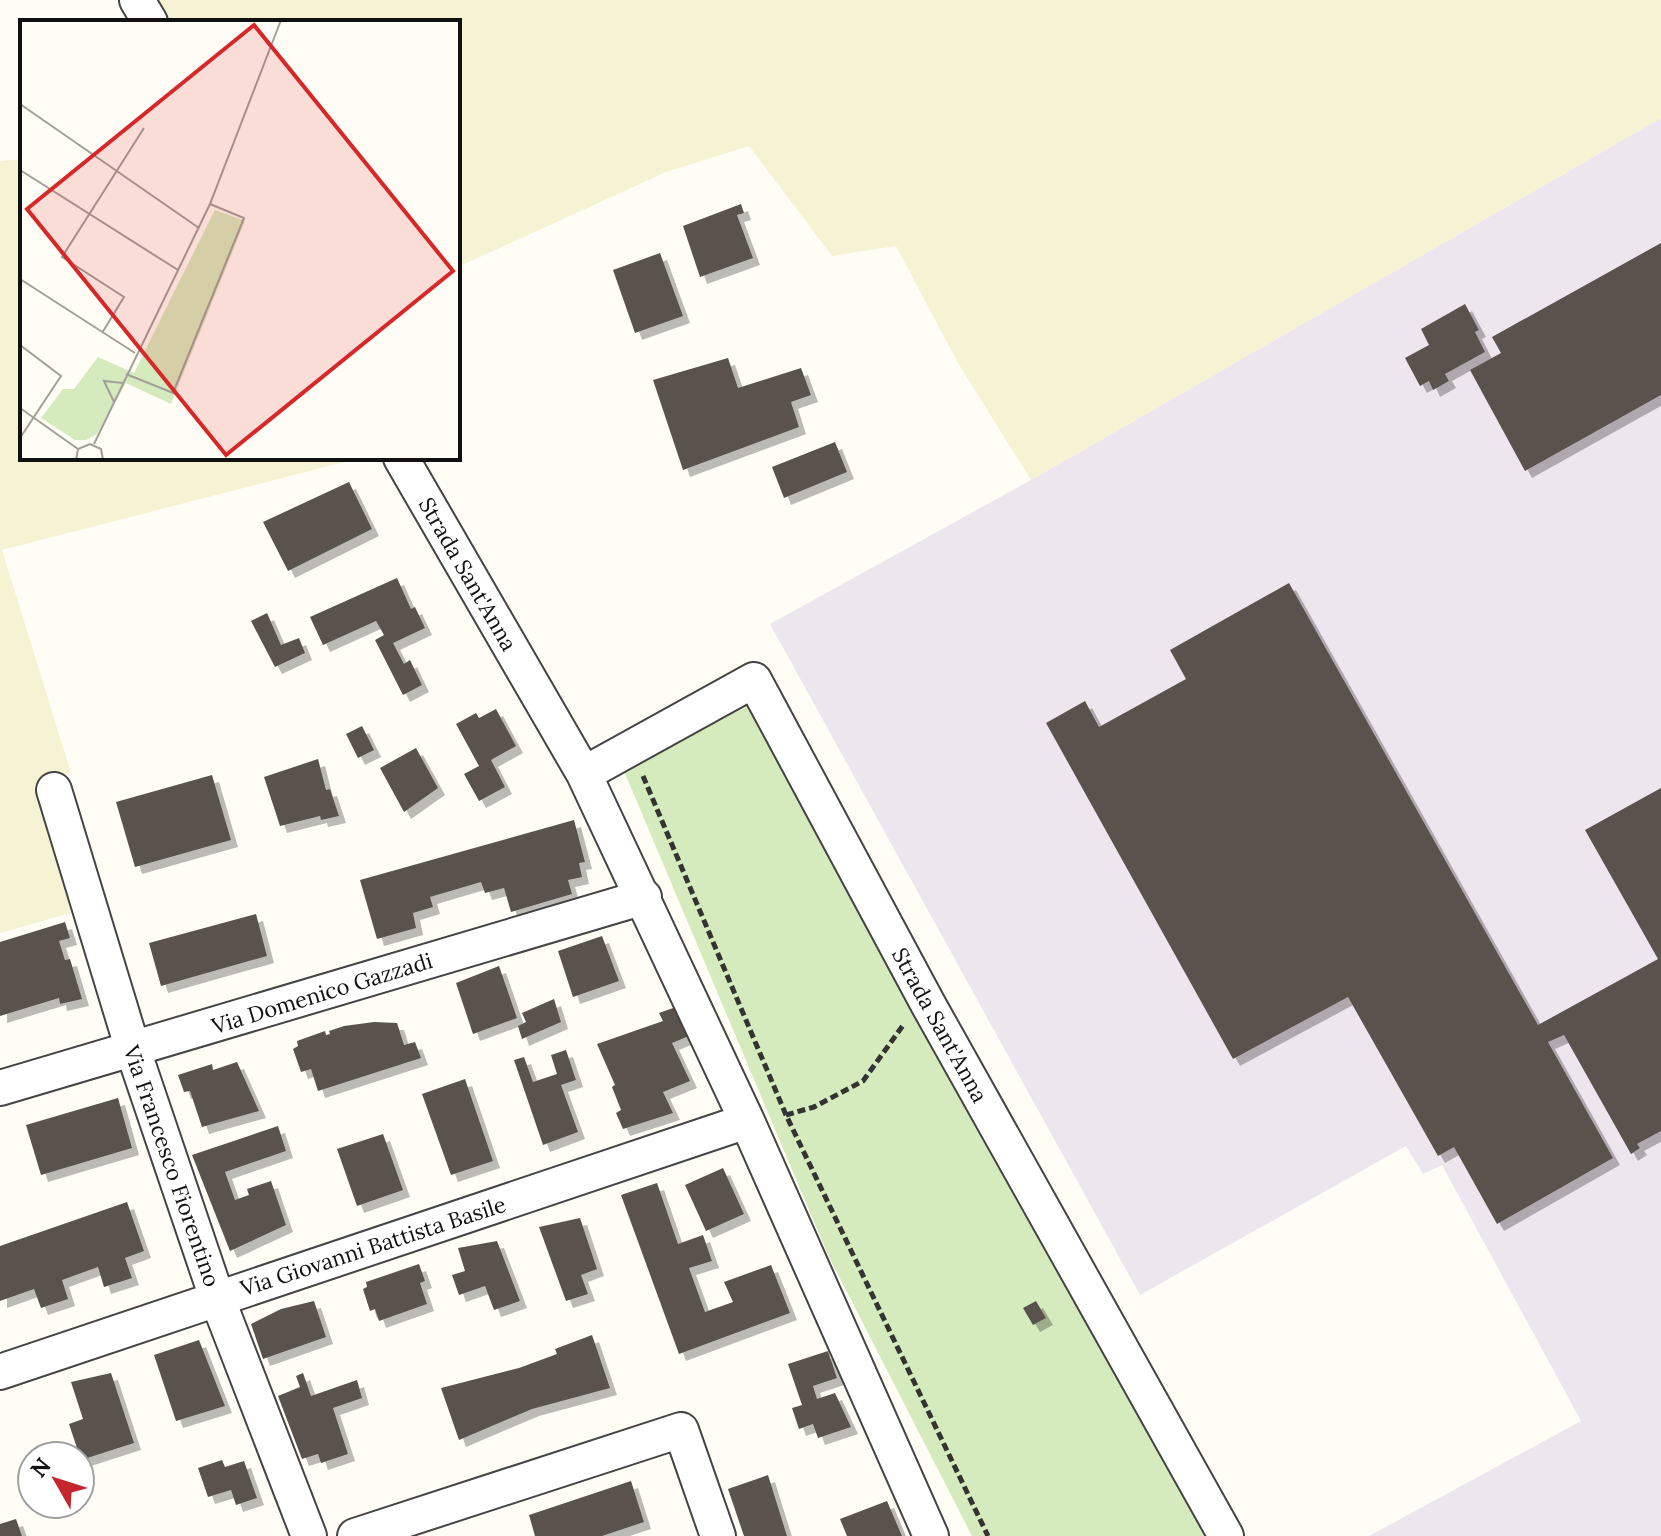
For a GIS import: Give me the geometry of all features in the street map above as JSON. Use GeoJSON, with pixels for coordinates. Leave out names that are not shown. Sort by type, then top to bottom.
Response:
{"type":"FeatureCollection","features":[{"type":"Feature","properties":{"kind":"street"},"geometry":{"type":"LineString","coordinates":[[137,0],[149,20]]}},
{"type":"Feature","properties":{"kind":"street","name":"Strada Sant'Anna"},"geometry":{"type":"LineString","coordinates":[[402,460],[584,774],[747,1121],[931,1536]]}},
{"type":"Feature","properties":{"kind":"street","name":"Strada Sant'Anna"},"geometry":{"type":"LineString","coordinates":[[584,774],[631,745],[754,680],[928,1004],[1226,1536]]}},
{"type":"Feature","properties":{"kind":"street","name":"Via Francesco Fiorentino"},"geometry":{"type":"LineString","coordinates":[[54,790],[133,1050],[217,1298],[309,1536]]}},
{"type":"Feature","properties":{"kind":"street","name":"Via Domenico Gazzadi"},"geometry":{"type":"LineString","coordinates":[[0,1088],[644,897]]}},
{"type":"Feature","properties":{"kind":"street","name":"Via Giovanni Battista Basile"},"geometry":{"type":"LineString","coordinates":[[0,1372],[747,1121]]}},
{"type":"Feature","properties":{"kind":"street"},"geometry":{"type":"LineString","coordinates":[[355,1536],[681,1430],[718,1536]]}},
{"type":"Feature","properties":{"kind":"path"},"geometry":{"type":"LineString","coordinates":[[631,745],[786,1115],[988,1536]]}},
{"type":"Feature","properties":{"kind":"path"},"geometry":{"type":"LineString","coordinates":[[786,1115],[814,1107],[863,1081],[907,1021],[928,1004]]}},
{"type":"Feature","properties":{"kind":"shaded area"},"geometry":{"type":"Polygon","coordinates":[[[143,0],[1661,0],[1661,118],[1031,480],[958,363],[896,246],[832,256],[749,146],[666,172],[460,266],[460,20],[155,20],[143,0]]]}},
{"type":"Feature","properties":{"kind":"shaded area"},"geometry":{"type":"Polygon","coordinates":[[[1661,118],[1661,1536],[1369,1536],[1581,1421],[1442,1165],[1423,1174],[1406,1146],[1140,1295],[770,624],[1031,480],[1661,118]]]}},
{"type":"Feature","properties":{"kind":"shaded area"},"geometry":{"type":"Polygon","coordinates":[[[20,159],[20,460],[352,460],[2,550],[71,773],[34,784],[71,913],[0,933],[0,161],[20,159]]]}},
{"type":"Feature","properties":{"kind":"green space"},"geometry":{"type":"Polygon","coordinates":[[[767,686],[1238,1536],[972,1536],[828,1255],[624,771],[767,686]]]}},
{"type":"Feature","properties":{"kind":"building"},"geometry":{"type":"Polygon","coordinates":[[[741,204],[744,213],[737,215],[753,258],[700,277],[683,226],[741,204]]]}},
{"type":"Feature","properties":{"kind":"building"},"geometry":{"type":"Polygon","coordinates":[[[1661,243],[1661,395],[1525,471],[1470,370],[1501,353],[1492,337],[1661,243]]]}},
{"type":"Feature","properties":{"kind":"building"},"geometry":{"type":"Polygon","coordinates":[[[660,253],[683,316],[635,333],[613,270],[660,253]]]}},
{"type":"Feature","properties":{"kind":"building"},"geometry":{"type":"Polygon","coordinates":[[[1465,304],[1479,330],[1475,332],[1485,352],[1445,374],[1449,381],[1433,390],[1429,381],[1420,386],[1405,358],[1429,345],[1421,329],[1465,304]]]}},
{"type":"Feature","properties":{"kind":"building"},"geometry":{"type":"Polygon","coordinates":[[[728,358],[738,388],[801,368],[811,395],[791,402],[799,427],[683,470],[653,380],[728,358]]]}},
{"type":"Feature","properties":{"kind":"building"},"geometry":{"type":"Polygon","coordinates":[[[835,442],[847,472],[784,498],[772,467],[835,442]]]}},
{"type":"Feature","properties":{"kind":"building"},"geometry":{"type":"Polygon","coordinates":[[[349,482],[372,529],[288,571],[263,522],[349,482]]]}},
{"type":"Feature","properties":{"kind":"building"},"geometry":{"type":"Polygon","coordinates":[[[397,578],[411,609],[415,607],[425,628],[393,643],[404,664],[410,660],[422,685],[403,695],[375,640],[384,635],[376,621],[323,645],[310,617],[397,578]]]}},
{"type":"Feature","properties":{"kind":"building"},"geometry":{"type":"Polygon","coordinates":[[[1289,583],[1538,1025],[1658,959],[1585,830],[1661,788],[1661,1131],[1637,1144],[1640,1148],[1631,1154],[1564,1035],[1548,1042],[1613,1158],[1497,1224],[1454,1147],[1438,1156],[1348,997],[1233,1059],[1046,723],[1085,701],[1099,727],[1186,679],[1170,650],[1289,583]]]}},
{"type":"Feature","properties":{"kind":"building"},"geometry":{"type":"Polygon","coordinates":[[[267,613],[281,645],[299,638],[305,653],[275,667],[251,621],[267,613]]]}},
{"type":"Feature","properties":{"kind":"building"},"geometry":{"type":"Polygon","coordinates":[[[496,709],[516,746],[491,760],[505,787],[479,801],[464,774],[479,766],[456,724],[476,713],[479,718],[496,709]]]}},
{"type":"Feature","properties":{"kind":"building"},"geometry":{"type":"Polygon","coordinates":[[[362,726],[374,750],[358,758],[346,734],[362,726]]]}},
{"type":"Feature","properties":{"kind":"building"},"geometry":{"type":"Polygon","coordinates":[[[416,748],[438,788],[404,812],[380,768],[416,748]]]}},
{"type":"Feature","properties":{"kind":"building"},"geometry":{"type":"Polygon","coordinates":[[[318,759],[326,790],[330,789],[339,816],[321,820],[320,816],[280,826],[264,777],[318,759]]]}},
{"type":"Feature","properties":{"kind":"building"},"geometry":{"type":"Polygon","coordinates":[[[212,775],[231,840],[135,867],[116,802],[212,775]]]}},
{"type":"Feature","properties":{"kind":"building"},"geometry":{"type":"Polygon","coordinates":[[[574,820],[585,862],[579,863],[582,877],[568,880],[572,894],[511,912],[504,888],[485,893],[481,882],[430,897],[433,907],[413,913],[416,928],[377,939],[360,880],[574,820]]]}},
{"type":"Feature","properties":{"kind":"building"},"geometry":{"type":"Polygon","coordinates":[[[256,914],[267,956],[161,986],[149,943],[256,914]]]}},
{"type":"Feature","properties":{"kind":"building"},"geometry":{"type":"Polygon","coordinates":[[[65,922],[70,938],[59,941],[65,960],[70,959],[82,999],[60,1004],[59,998],[0,1016],[0,942],[65,922]]]}},
{"type":"Feature","properties":{"kind":"building"},"geometry":{"type":"Polygon","coordinates":[[[602,936],[619,981],[573,997],[558,951],[602,936]]]}},
{"type":"Feature","properties":{"kind":"building"},"geometry":{"type":"Polygon","coordinates":[[[499,966],[517,1018],[473,1034],[456,983],[499,966]]]}},
{"type":"Feature","properties":{"kind":"building"},"geometry":{"type":"Polygon","coordinates":[[[554,999],[561,1022],[522,1039],[518,1026],[526,1022],[522,1013],[554,999]]]}},
{"type":"Feature","properties":{"kind":"building"},"geometry":{"type":"Polygon","coordinates":[[[676,1007],[689,1036],[672,1043],[690,1081],[663,1092],[673,1113],[623,1129],[616,1113],[621,1110],[612,1087],[615,1085],[597,1044],[663,1021],[659,1013],[676,1007]]]}},
{"type":"Feature","properties":{"kind":"building"},"geometry":{"type":"Polygon","coordinates":[[[397,1023],[404,1045],[415,1042],[421,1058],[318,1091],[311,1069],[301,1072],[293,1049],[298,1046],[297,1041],[325,1031],[326,1035],[330,1034],[329,1031],[344,1026],[397,1023]]]}},
{"type":"Feature","properties":{"kind":"building"},"geometry":{"type":"Polygon","coordinates":[[[566,1050],[576,1080],[561,1085],[578,1132],[543,1145],[514,1060],[524,1057],[533,1082],[557,1074],[551,1055],[566,1050]]]}},
{"type":"Feature","properties":{"kind":"building"},"geometry":{"type":"Polygon","coordinates":[[[237,1062],[259,1111],[202,1127],[190,1091],[184,1092],[178,1075],[212,1064],[213,1070],[237,1062]]]}},
{"type":"Feature","properties":{"kind":"building"},"geometry":{"type":"Polygon","coordinates":[[[465,1079],[493,1161],[451,1175],[422,1094],[465,1079]]]}},
{"type":"Feature","properties":{"kind":"building"},"geometry":{"type":"Polygon","coordinates":[[[118,1098],[132,1148],[41,1175],[26,1125],[118,1098]]]}},
{"type":"Feature","properties":{"kind":"building"},"geometry":{"type":"Polygon","coordinates":[[[278,1126],[286,1151],[225,1172],[235,1200],[249,1195],[247,1189],[271,1181],[286,1225],[230,1251],[192,1155],[278,1126]]]}},
{"type":"Feature","properties":{"kind":"building"},"geometry":{"type":"Polygon","coordinates":[[[383,1134],[403,1190],[357,1206],[337,1149],[383,1134]]]}},
{"type":"Feature","properties":{"kind":"building"},"geometry":{"type":"Polygon","coordinates":[[[723,1168],[744,1214],[706,1231],[685,1185],[723,1168]]]}},
{"type":"Feature","properties":{"kind":"building"},"geometry":{"type":"Polygon","coordinates":[[[657,1183],[678,1244],[703,1235],[712,1261],[689,1268],[705,1312],[733,1302],[724,1282],[771,1265],[790,1313],[679,1354],[621,1195],[657,1183]]]}},
{"type":"Feature","properties":{"kind":"building"},"geometry":{"type":"Polygon","coordinates":[[[127,1202],[144,1251],[125,1258],[132,1278],[104,1287],[98,1267],[62,1280],[68,1299],[41,1308],[34,1289],[0,1301],[0,1246],[127,1202]]]}},
{"type":"Feature","properties":{"kind":"building"},"geometry":{"type":"Polygon","coordinates":[[[580,1218],[597,1269],[581,1275],[588,1294],[566,1301],[539,1227],[580,1218]]]}},
{"type":"Feature","properties":{"kind":"building"},"geometry":{"type":"Polygon","coordinates":[[[497,1241],[520,1301],[494,1310],[485,1286],[459,1295],[452,1275],[465,1271],[458,1248],[497,1241]]]}},
{"type":"Feature","properties":{"kind":"building"},"geometry":{"type":"Polygon","coordinates":[[[419,1264],[425,1281],[420,1283],[427,1304],[379,1321],[375,1309],[370,1311],[363,1289],[367,1287],[366,1282],[419,1264]]]}},
{"type":"Feature","properties":{"kind":"building"},"geometry":{"type":"Polygon","coordinates":[[[314,1301],[326,1337],[263,1359],[251,1324],[281,1309],[314,1301]]]}},
{"type":"Feature","properties":{"kind":"building"},"geometry":{"type":"Polygon","coordinates":[[[1036,1301],[1046,1318],[1033,1325],[1023,1308],[1036,1301]]]}},
{"type":"Feature","properties":{"kind":"building"},"geometry":{"type":"Polygon","coordinates":[[[592,1335],[610,1388],[532,1409],[459,1440],[441,1388],[519,1368],[557,1354],[555,1349],[592,1335]]]}},
{"type":"Feature","properties":{"kind":"building"},"geometry":{"type":"Polygon","coordinates":[[[199,1340],[225,1406],[176,1421],[154,1355],[199,1340]]]}},
{"type":"Feature","properties":{"kind":"building"},"geometry":{"type":"Polygon","coordinates":[[[828,1351],[837,1378],[813,1386],[817,1399],[835,1393],[851,1427],[818,1438],[813,1424],[799,1429],[792,1408],[802,1405],[788,1364],[828,1351]]]}},
{"type":"Feature","properties":{"kind":"building"},"geometry":{"type":"Polygon","coordinates":[[[111,1373],[134,1443],[96,1455],[96,1440],[74,1440],[69,1424],[83,1419],[71,1382],[111,1373]]]}},
{"type":"Feature","properties":{"kind":"building"},"geometry":{"type":"Polygon","coordinates":[[[303,1373],[311,1396],[357,1380],[362,1398],[333,1408],[348,1454],[321,1463],[318,1454],[302,1459],[278,1396],[300,1387],[296,1376],[303,1373]]]}},
{"type":"Feature","properties":{"kind":"building"},"geometry":{"type":"Polygon","coordinates":[[[222,1460],[225,1467],[244,1461],[257,1498],[236,1505],[231,1490],[208,1497],[198,1468],[222,1460]]]}},
{"type":"Feature","properties":{"kind":"building"},"geometry":{"type":"Polygon","coordinates":[[[768,1475],[787,1536],[744,1536],[728,1489],[768,1475]]]}},
{"type":"Feature","properties":{"kind":"building"},"geometry":{"type":"Polygon","coordinates":[[[631,1481],[644,1522],[602,1536],[535,1536],[529,1515],[631,1481]]]}},
{"type":"Feature","properties":{"kind":"building"},"geometry":{"type":"Polygon","coordinates":[[[887,1501],[902,1536],[847,1536],[840,1519],[887,1501]]]}},
{"type":"Feature","properties":{"kind":"building"},"geometry":{"type":"Polygon","coordinates":[[[16,1519],[22,1536],[0,1536],[0,1524],[16,1519]]]}}]}
